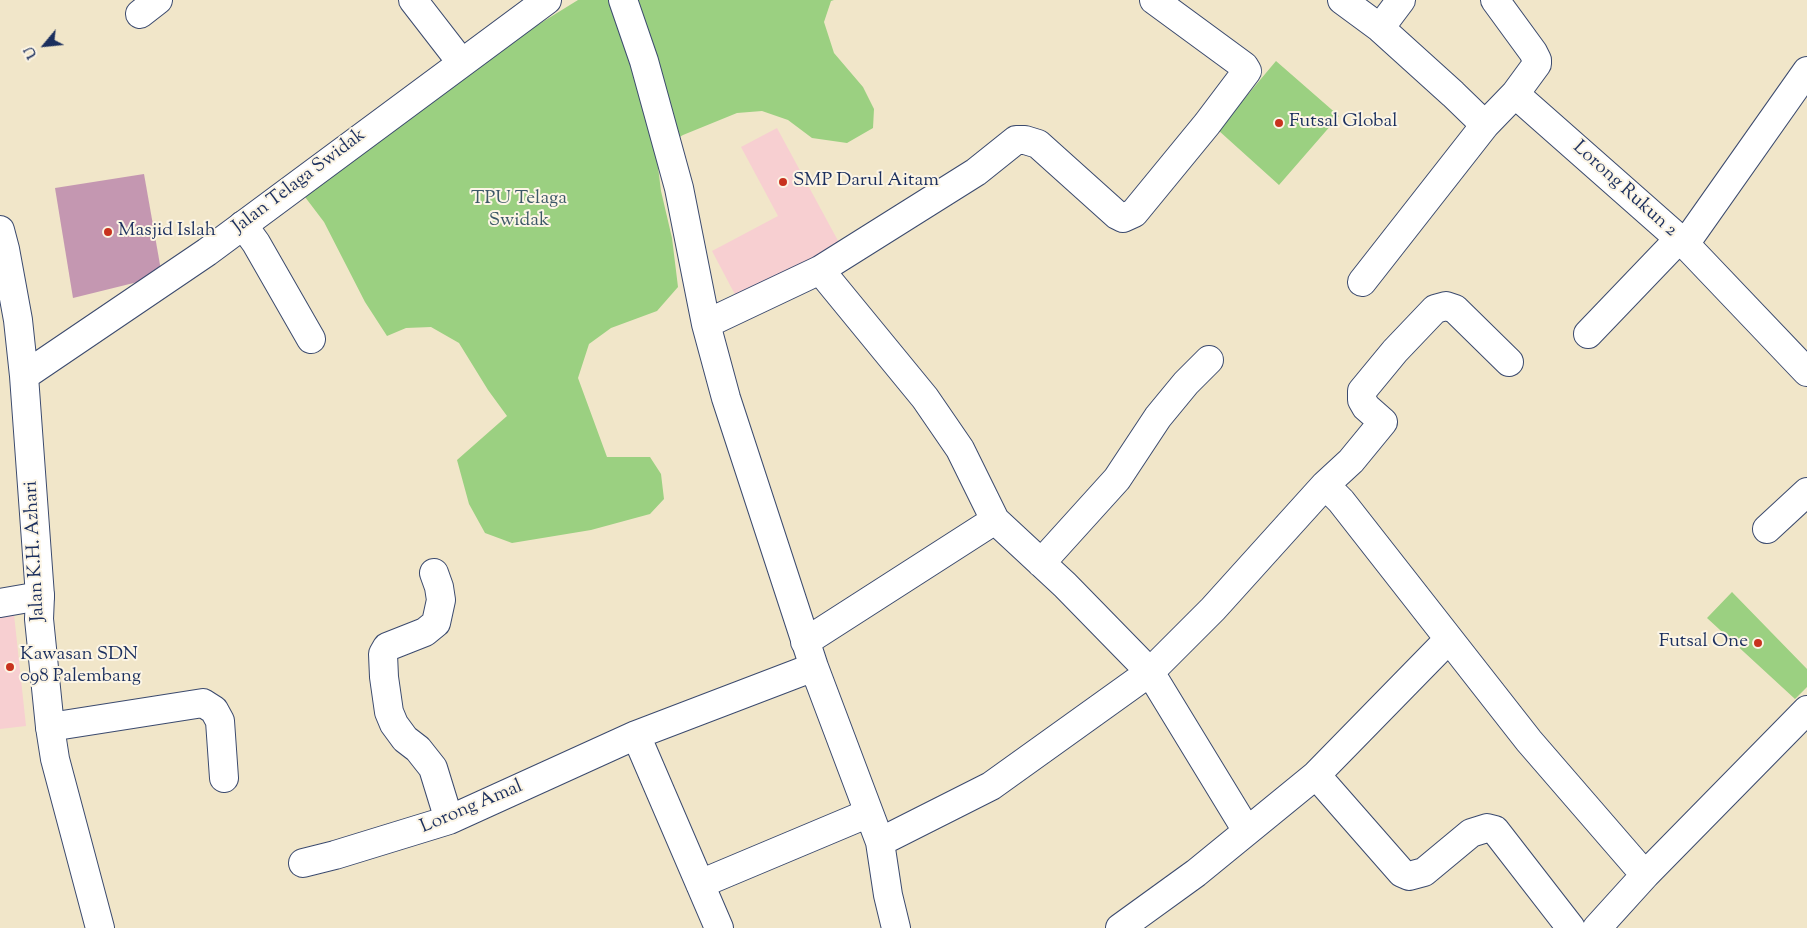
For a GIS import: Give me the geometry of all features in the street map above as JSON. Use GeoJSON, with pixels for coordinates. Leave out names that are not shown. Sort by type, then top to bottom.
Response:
{"type":"FeatureCollection","features":[{"type":"Feature","properties":{"kind":"street"},"geometry":{"type":"LineString","coordinates":[[413,0],[462,62]]}},
{"type":"Feature","properties":{"kind":"street","name":"Jalan Telaga Swidak"},"geometry":{"type":"LineString","coordinates":[[24,376],[206,252],[547,0]]}},
{"type":"Feature","properties":{"kind":"street"},"geometry":{"type":"LineString","coordinates":[[623,0],[644,61],[679,188],[706,324],[726,398],[809,654],[880,842],[888,895],[896,928]]}},
{"type":"Feature","properties":{"kind":"street"},"geometry":{"type":"LineString","coordinates":[[1342,0],[1380,28],[1454,94],[1485,125]]}},
{"type":"Feature","properties":{"kind":"street"},"geometry":{"type":"LineString","coordinates":[[1380,28],[1400,0]]}},
{"type":"Feature","properties":{"kind":"street"},"geometry":{"type":"LineString","coordinates":[[1362,282],[1485,125],[1515,94],[1537,64],[1536,56],[1496,0]]}},
{"type":"Feature","properties":{"kind":"street"},"geometry":{"type":"LineString","coordinates":[[706,324],[820,270],[976,172],[1016,140],[1025,140],[1038,144],[1117,215],[1123,218],[1134,213],[1247,73],[1247,69],[1244,66],[1163,5]]}},
{"type":"Feature","properties":{"kind":"street"},"geometry":{"type":"LineString","coordinates":[[1588,334],[1682,241],[1807,71]]}},
{"type":"Feature","properties":{"kind":"street","name":"Lorong Rukun 2"},"geometry":{"type":"LineString","coordinates":[[1515,94],[1682,241],[1807,372]]}},
{"type":"Feature","properties":{"kind":"street"},"geometry":{"type":"LineString","coordinates":[[243,225],[312,339]]}},
{"type":"Feature","properties":{"kind":"street","name":"Jalan K.H. Azhari"},"geometry":{"type":"LineString","coordinates":[[0,230],[18,320],[24,376],[40,596],[39,619],[50,727],[55,759],[100,928]]}},
{"type":"Feature","properties":{"kind":"street"},"geometry":{"type":"LineString","coordinates":[[820,270],[925,398],[960,450],[995,520],[1065,584],[1150,672],[1247,831]]}},
{"type":"Feature","properties":{"kind":"street"},"geometry":{"type":"LineString","coordinates":[[880,842],[991,786],[1150,672],[1213,609],[1325,484],[1351,461],[1384,422],[1366,407],[1362,400],[1362,391],[1428,314],[1435,309],[1446,306],[1455,309],[1509,362]]}},
{"type":"Feature","properties":{"kind":"street"},"geometry":{"type":"LineString","coordinates":[[1041,563],[1117,479],[1158,417],[1186,383],[1209,360]]}},
{"type":"Feature","properties":{"kind":"street"},"geometry":{"type":"LineString","coordinates":[[1325,484],[1341,501],[1528,742],[1645,875]]}},
{"type":"Feature","properties":{"kind":"street"},"geometry":{"type":"LineString","coordinates":[[1767,529],[1807,492]]}},
{"type":"Feature","properties":{"kind":"street","name":"Lorong Amal"},"geometry":{"type":"LineString","coordinates":[[303,863],[382,842],[449,820],[809,654],[995,520]]}},
{"type":"Feature","properties":{"kind":"street"},"geometry":{"type":"LineString","coordinates":[[434,573],[441,600],[436,623],[425,632],[386,648],[383,654],[384,678],[389,712],[394,724],[405,739],[418,749],[433,768],[449,820]]}},
{"type":"Feature","properties":{"kind":"street"},"geometry":{"type":"LineString","coordinates":[[0,603],[40,596]]}},
{"type":"Feature","properties":{"kind":"street"},"geometry":{"type":"LineString","coordinates":[[1120,928],[1196,873],[1316,775],[1448,640]]}},
{"type":"Feature","properties":{"kind":"street"},"geometry":{"type":"LineString","coordinates":[[50,727],[203,703],[214,710],[220,721],[224,778]]}},
{"type":"Feature","properties":{"kind":"street"},"geometry":{"type":"LineString","coordinates":[[1597,928],[1645,875],[1807,710]]}},
{"type":"Feature","properties":{"kind":"street"},"geometry":{"type":"LineString","coordinates":[[636,735],[719,928]]}},
{"type":"Feature","properties":{"kind":"street"},"geometry":{"type":"LineString","coordinates":[[1316,775],[1402,873],[1409,876],[1424,872],[1471,832],[1487,828],[1495,830],[1571,928]]}},
{"type":"Feature","properties":{"kind":"street"},"geometry":{"type":"LineString","coordinates":[[700,884],[869,813]]}},
{"type":"Feature","properties":{"kind":"shaded area","name":"SMP Darul Aitam"},"geometry":{"type":"Polygon","coordinates":[[[777,128],[843,250],[740,304],[712,251],[778,216],[741,147],[777,128]]]}},
{"type":"Feature","properties":{"kind":"shaded area","name":"Kawasan SDN 098 Palembang"},"geometry":{"type":"Polygon","coordinates":[[[13,605],[26,726],[0,729],[0,608],[13,605]]]}},
{"type":"Feature","properties":{"kind":"green space","name":"TPU Telaga Swidak"},"geometry":{"type":"Polygon","coordinates":[[[578,0],[834,0],[831,1],[824,22],[834,53],[863,87],[874,109],[873,128],[847,143],[812,138],[788,120],[762,111],[737,113],[683,135],[656,151],[661,191],[672,238],[678,287],[657,311],[611,328],[589,344],[578,378],[607,457],[650,457],[661,474],[664,499],[650,514],[591,530],[512,543],[485,533],[469,504],[457,460],[507,416],[488,390],[459,343],[431,327],[406,328],[387,336],[365,302],[324,222],[302,193],[489,55],[578,0]]]}},
{"type":"Feature","properties":{"kind":"green space","name":"Futsal Global"},"geometry":{"type":"Polygon","coordinates":[[[1276,61],[1339,116],[1279,185],[1218,130],[1276,61]]]}},
{"type":"Feature","properties":{"kind":"green space","name":"Futsal One"},"geometry":{"type":"Polygon","coordinates":[[[1732,592],[1807,669],[1807,687],[1795,699],[1707,618],[1732,592]]]}},
{"type":"Feature","properties":{"kind":"building","name":"Masjid Islah"},"geometry":{"type":"Polygon","coordinates":[[[144,174],[162,276],[73,298],[55,188],[144,174]]]}},
{"type":"Feature","properties":{"kind":"place","name":"Futsal Global"},"geometry":{"type":"Point","coordinates":[1279,123]}},
{"type":"Feature","properties":{"kind":"place","name":"SMP Darul Aitam"},"geometry":{"type":"Point","coordinates":[783,182]}},
{"type":"Feature","properties":{"kind":"place","name":"Masjid Islah"},"geometry":{"type":"Point","coordinates":[108,232]}},
{"type":"Feature","properties":{"kind":"place","name":"Futsal One"},"geometry":{"type":"Point","coordinates":[1758,643]}},
{"type":"Feature","properties":{"kind":"place","name":"Kawasan SDN 098 Palembang"},"geometry":{"type":"Point","coordinates":[10,667]}}]}
